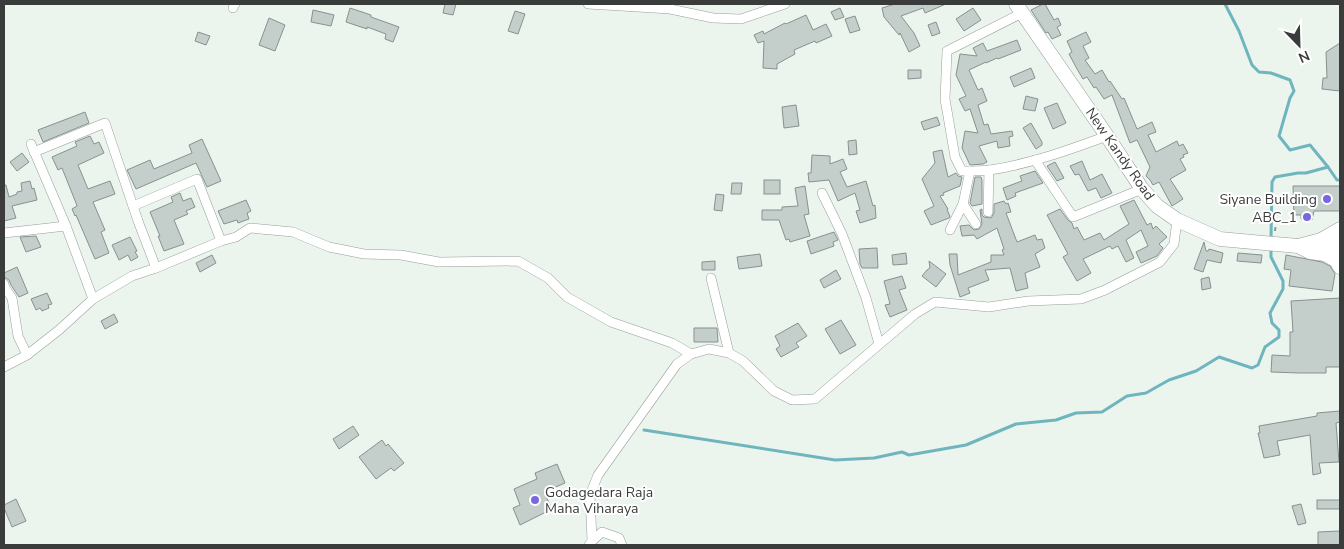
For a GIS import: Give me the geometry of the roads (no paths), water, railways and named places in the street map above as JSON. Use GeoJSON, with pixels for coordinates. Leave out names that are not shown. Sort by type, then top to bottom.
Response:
{"type":"FeatureCollection","features":[{"type":"Feature","properties":{"kind":"main road","name":"New Kandy Road"},"geometry":{"type":"LineString","coordinates":[[1019,8],[1142,189],[1157,206],[1177,220],[1220,239],[1323,247],[1340,252]]}},
{"type":"Feature","properties":{"kind":"main road"},"geometry":{"type":"LineString","coordinates":[[1340,229],[1323,247],[1340,267]]}},
{"type":"Feature","properties":{"kind":"main road","name":"New Kandy Road"},"geometry":{"type":"LineString","coordinates":[[1323,247],[1340,243]]}},
{"type":"Feature","properties":{"kind":"street"},"geometry":{"type":"LineString","coordinates":[[588,4],[670,9],[713,18],[741,19],[785,4]]}},
{"type":"Feature","properties":{"kind":"street"},"geometry":{"type":"LineString","coordinates":[[1019,8],[947,51],[944,99],[955,157],[962,171],[989,170],[1034,160],[1073,149],[1107,136]]}},
{"type":"Feature","properties":{"kind":"street"},"geometry":{"type":"LineString","coordinates":[[93,300],[66,226],[33,148],[105,123],[156,268]]}},
{"type":"Feature","properties":{"kind":"street"},"geometry":{"type":"LineString","coordinates":[[1034,160],[1073,217],[1142,189]]}},
{"type":"Feature","properties":{"kind":"street"},"geometry":{"type":"LineString","coordinates":[[988,212],[989,170]]}},
{"type":"Feature","properties":{"kind":"street"},"geometry":{"type":"LineString","coordinates":[[950,230],[962,204],[970,171]]}},
{"type":"Feature","properties":{"kind":"street"},"geometry":{"type":"LineString","coordinates":[[133,206],[197,179],[220,242]]}},
{"type":"Feature","properties":{"kind":"street"},"geometry":{"type":"LineString","coordinates":[[822,193],[842,234],[866,298],[879,344]]}},
{"type":"Feature","properties":{"kind":"street"},"geometry":{"type":"LineString","coordinates":[[962,204],[976,224]]}},
{"type":"Feature","properties":{"kind":"street"},"geometry":{"type":"LineString","coordinates":[[590,543],[590,495],[598,475],[677,364],[691,354],[709,349],[729,353],[744,361],[774,391],[792,400],[815,399],[915,314],[935,302],[988,307],[1028,302],[1081,299],[1105,290],[1160,262],[1174,244],[1177,220]]}},
{"type":"Feature","properties":{"kind":"street"},"geometry":{"type":"LineString","coordinates":[[4,233],[66,226]]}},
{"type":"Feature","properties":{"kind":"street"},"geometry":{"type":"LineString","coordinates":[[4,367],[27,355],[60,330],[93,300],[132,276],[236,237],[250,228],[293,232],[329,247],[364,254],[401,255],[439,262],[518,261],[548,278],[567,297],[612,322],[672,343],[691,354]]}},
{"type":"Feature","properties":{"kind":"street"},"geometry":{"type":"LineString","coordinates":[[711,278],[729,353]]}},
{"type":"Feature","properties":{"kind":"street"},"geometry":{"type":"LineString","coordinates":[[4,284],[12,298],[18,336],[27,355]]}},
{"type":"Feature","properties":{"kind":"street"},"geometry":{"type":"LineString","coordinates":[[590,543],[602,532],[619,538],[622,545]]}},
{"type":"Feature","properties":{"kind":"waterway"},"geometry":{"type":"LineString","coordinates":[[1225,4],[1239,31],[1252,65],[1259,72],[1271,73],[1290,80],[1294,91],[1290,98],[1279,136],[1290,150],[1310,145],[1337,180],[1340,180]]}},
{"type":"Feature","properties":{"kind":"waterway"},"geometry":{"type":"LineString","coordinates":[[1271,239],[1272,182],[1275,177],[1306,173],[1328,167]]}},
{"type":"Feature","properties":{"kind":"waterway"},"geometry":{"type":"LineString","coordinates":[[644,430],[835,460],[874,458],[902,452],[909,455],[966,445],[1016,424],[1056,420],[1076,413],[1102,412],[1127,396],[1146,393],[1169,380],[1196,371],[1219,357],[1252,368],[1258,365],[1265,347],[1279,337],[1279,330],[1272,323],[1270,313],[1283,289],[1283,281],[1271,257],[1271,247]]}},
{"type":"Feature","properties":{"kind":"place","name":"Siyane Building"},"geometry":{"type":"Point","coordinates":[1327,199]}},
{"type":"Feature","properties":{"kind":"place","name":"ABC_1"},"geometry":{"type":"Point","coordinates":[1307,217]}},
{"type":"Feature","properties":{"kind":"place","name":"Godagedara Raja Maha Viharaya"},"geometry":{"type":"Point","coordinates":[535,500]}}]}
